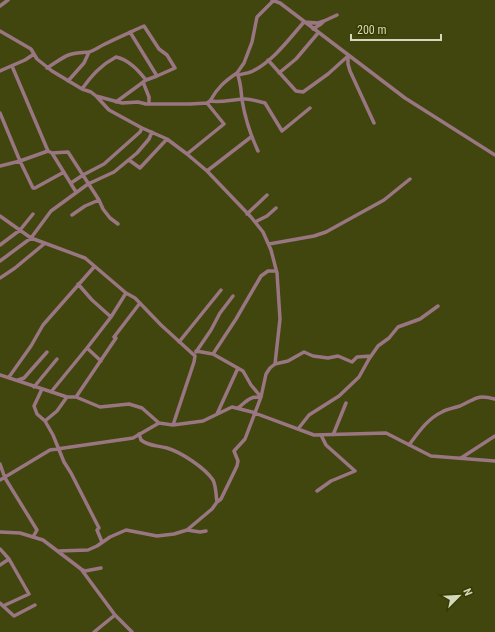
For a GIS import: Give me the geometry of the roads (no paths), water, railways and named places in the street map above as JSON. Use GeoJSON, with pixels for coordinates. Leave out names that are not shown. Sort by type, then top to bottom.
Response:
{"type":"FeatureCollection","features":[{"type":"Feature","properties":{"kind":"street"},"geometry":{"type":"LineString","coordinates":[[0,6],[8,0]]}},
{"type":"Feature","properties":{"kind":"street"},"geometry":{"type":"LineString","coordinates":[[258,151],[251,137],[238,74],[252,42],[257,17],[272,0],[280,3],[405,98],[495,155]]}},
{"type":"Feature","properties":{"kind":"street"},"geometry":{"type":"LineString","coordinates":[[304,22],[318,23],[337,15]]}},
{"type":"Feature","properties":{"kind":"street"},"geometry":{"type":"LineString","coordinates":[[313,29],[324,21]]}},
{"type":"Feature","properties":{"kind":"street"},"geometry":{"type":"LineString","coordinates":[[208,102],[216,90],[225,81],[238,74],[253,71],[268,60],[304,22]]}},
{"type":"Feature","properties":{"kind":"street"},"geometry":{"type":"LineString","coordinates":[[47,68],[70,53],[89,52],[144,26],[159,49],[167,55],[175,68],[144,81],[116,102]]}},
{"type":"Feature","properties":{"kind":"street"},"geometry":{"type":"LineString","coordinates":[[0,31],[31,49],[37,59],[47,68],[96,96],[109,110],[142,128],[167,139],[187,154],[207,172],[263,232],[276,271],[280,319],[275,364]]}},
{"type":"Feature","properties":{"kind":"street"},"geometry":{"type":"LineString","coordinates":[[130,32],[157,76]]}},
{"type":"Feature","properties":{"kind":"street"},"geometry":{"type":"LineString","coordinates":[[279,73],[296,59],[318,32]]}},
{"type":"Feature","properties":{"kind":"street"},"geometry":{"type":"LineString","coordinates":[[68,81],[84,63],[89,52]]}},
{"type":"Feature","properties":{"kind":"street"},"geometry":{"type":"LineString","coordinates":[[0,71],[25,60],[34,54]]}},
{"type":"Feature","properties":{"kind":"street"},"geometry":{"type":"LineString","coordinates":[[268,60],[296,91],[303,92],[328,74],[348,56]]}},
{"type":"Feature","properties":{"kind":"street"},"geometry":{"type":"LineString","coordinates":[[348,56],[350,71],[374,123]]}},
{"type":"Feature","properties":{"kind":"street"},"geometry":{"type":"LineString","coordinates":[[82,89],[104,64],[116,57],[122,58],[137,68],[144,81],[149,97],[149,104]]}},
{"type":"Feature","properties":{"kind":"street"},"geometry":{"type":"LineString","coordinates":[[12,66],[38,124],[48,151],[52,153],[68,152],[99,200],[103,210],[118,224]]}},
{"type":"Feature","properties":{"kind":"street"},"geometry":{"type":"LineString","coordinates":[[96,96],[120,103],[138,102],[149,104],[226,102],[248,99],[265,103],[282,131],[310,108]]}},
{"type":"Feature","properties":{"kind":"street"},"geometry":{"type":"LineString","coordinates":[[187,154],[224,124],[208,102]]}},
{"type":"Feature","properties":{"kind":"street"},"geometry":{"type":"LineString","coordinates":[[0,113],[20,161],[31,184],[35,188],[64,172]]}},
{"type":"Feature","properties":{"kind":"street"},"geometry":{"type":"LineString","coordinates":[[71,183],[104,164],[140,132],[142,128]]}},
{"type":"Feature","properties":{"kind":"street"},"geometry":{"type":"LineString","coordinates":[[0,261],[31,238],[51,211],[88,184],[114,172],[137,154],[149,139],[152,132]]}},
{"type":"Feature","properties":{"kind":"street"},"geometry":{"type":"LineString","coordinates":[[207,172],[251,137]]}},
{"type":"Feature","properties":{"kind":"street"},"geometry":{"type":"LineString","coordinates":[[129,160],[140,168],[167,139]]}},
{"type":"Feature","properties":{"kind":"street"},"geometry":{"type":"LineString","coordinates":[[0,166],[48,151]]}},
{"type":"Feature","properties":{"kind":"street"},"geometry":{"type":"LineString","coordinates":[[52,153],[76,192]]}},
{"type":"Feature","properties":{"kind":"street"},"geometry":{"type":"LineString","coordinates":[[268,244],[314,236],[326,232],[384,200],[410,179]]}},
{"type":"Feature","properties":{"kind":"street"},"geometry":{"type":"LineString","coordinates":[[247,214],[266,195]]}},
{"type":"Feature","properties":{"kind":"street"},"geometry":{"type":"LineString","coordinates":[[72,216],[85,206],[99,200]]}},
{"type":"Feature","properties":{"kind":"street"},"geometry":{"type":"LineString","coordinates":[[254,222],[267,216],[276,208]]}},
{"type":"Feature","properties":{"kind":"street"},"geometry":{"type":"LineString","coordinates":[[0,245],[20,230],[33,214]]}},
{"type":"Feature","properties":{"kind":"street"},"geometry":{"type":"LineString","coordinates":[[0,216],[31,238],[85,258],[126,293],[135,298],[195,356]]}},
{"type":"Feature","properties":{"kind":"street"},"geometry":{"type":"LineString","coordinates":[[0,278],[15,268],[44,244]]}},
{"type":"Feature","properties":{"kind":"street"},"geometry":{"type":"LineString","coordinates":[[9,377],[31,346],[43,325],[94,267]]}},
{"type":"Feature","properties":{"kind":"street"},"geometry":{"type":"LineString","coordinates":[[213,354],[236,319],[261,276],[268,271],[276,271]]}},
{"type":"Feature","properties":{"kind":"street"},"geometry":{"type":"LineString","coordinates":[[78,284],[92,300],[111,317]]}},
{"type":"Feature","properties":{"kind":"street"},"geometry":{"type":"LineString","coordinates":[[179,342],[221,290]]}},
{"type":"Feature","properties":{"kind":"street"},"geometry":{"type":"LineString","coordinates":[[51,392],[111,317],[126,293]]}},
{"type":"Feature","properties":{"kind":"street"},"geometry":{"type":"LineString","coordinates":[[172,425],[194,362],[196,350],[233,296]]}},
{"type":"Feature","properties":{"kind":"street"},"geometry":{"type":"LineString","coordinates":[[76,397],[140,303]]}},
{"type":"Feature","properties":{"kind":"street"},"geometry":{"type":"LineString","coordinates":[[298,429],[309,415],[339,396],[359,378],[370,356],[398,327],[420,319],[438,306]]}},
{"type":"Feature","properties":{"kind":"street"},"geometry":{"type":"LineString","coordinates":[[86,348],[101,361]]}},
{"type":"Feature","properties":{"kind":"street"},"geometry":{"type":"LineString","coordinates":[[196,350],[213,354],[243,371],[251,385],[261,397]]}},
{"type":"Feature","properties":{"kind":"street"},"geometry":{"type":"LineString","coordinates":[[17,380],[24,378],[46,352]]}},
{"type":"Feature","properties":{"kind":"street"},"geometry":{"type":"LineString","coordinates":[[58,551],[88,550],[110,537],[126,530],[158,536],[174,534],[187,530],[221,499],[237,466],[238,461],[234,451],[245,439],[261,397],[266,374],[270,368],[275,364],[288,361],[304,352],[312,356],[328,358],[338,356],[352,362],[357,357],[370,356]]}},
{"type":"Feature","properties":{"kind":"street"},"geometry":{"type":"LineString","coordinates":[[34,387],[57,360]]}},
{"type":"Feature","properties":{"kind":"street"},"geometry":{"type":"LineString","coordinates":[[216,415],[238,368]]}},
{"type":"Feature","properties":{"kind":"street"},"geometry":{"type":"LineString","coordinates":[[0,375],[66,397],[76,397],[100,407],[129,404],[142,408],[159,423],[172,425],[203,421],[232,407],[255,413],[314,436],[386,433],[431,456],[494,462]]}},
{"type":"Feature","properties":{"kind":"street"},"geometry":{"type":"LineString","coordinates":[[42,389],[34,406],[37,414],[45,421],[59,448],[64,462],[99,528],[97,530],[102,542]]}},
{"type":"Feature","properties":{"kind":"street"},"geometry":{"type":"LineString","coordinates":[[409,445],[424,425],[441,412],[480,396],[495,399]]}},
{"type":"Feature","properties":{"kind":"street"},"geometry":{"type":"LineString","coordinates":[[45,421],[57,410],[66,397]]}},
{"type":"Feature","properties":{"kind":"street"},"geometry":{"type":"LineString","coordinates":[[238,408],[249,399],[261,397]]}},
{"type":"Feature","properties":{"kind":"street"},"geometry":{"type":"LineString","coordinates":[[333,435],[346,403]]}},
{"type":"Feature","properties":{"kind":"street"},"geometry":{"type":"LineString","coordinates":[[0,480],[50,450],[134,438],[159,423]]}},
{"type":"Feature","properties":{"kind":"street"},"geometry":{"type":"LineString","coordinates":[[139,434],[141,440],[147,445],[178,452],[201,468],[214,481],[217,502]]}},
{"type":"Feature","properties":{"kind":"street"},"geometry":{"type":"LineString","coordinates":[[317,491],[331,481],[355,471],[326,444],[322,435]]}},
{"type":"Feature","properties":{"kind":"street"},"geometry":{"type":"LineString","coordinates":[[461,458],[495,436]]}},
{"type":"Feature","properties":{"kind":"street"},"geometry":{"type":"LineString","coordinates":[[0,464],[5,478],[37,530],[33,537]]}},
{"type":"Feature","properties":{"kind":"street"},"geometry":{"type":"LineString","coordinates":[[187,530],[200,532],[206,530]]}},
{"type":"Feature","properties":{"kind":"street"},"geometry":{"type":"LineString","coordinates":[[0,532],[20,533],[43,540],[58,551],[81,569],[115,615],[132,632]]}},
{"type":"Feature","properties":{"kind":"street"},"geometry":{"type":"LineString","coordinates":[[0,549],[9,559],[29,594],[1,605],[14,616],[35,605]]}},
{"type":"Feature","properties":{"kind":"street"},"geometry":{"type":"LineString","coordinates":[[0,565],[9,559]]}},
{"type":"Feature","properties":{"kind":"street"},"geometry":{"type":"LineString","coordinates":[[81,569],[85,571],[101,568]]}},
{"type":"Feature","properties":{"kind":"street"},"geometry":{"type":"LineString","coordinates":[[94,632],[115,615]]}}]}
